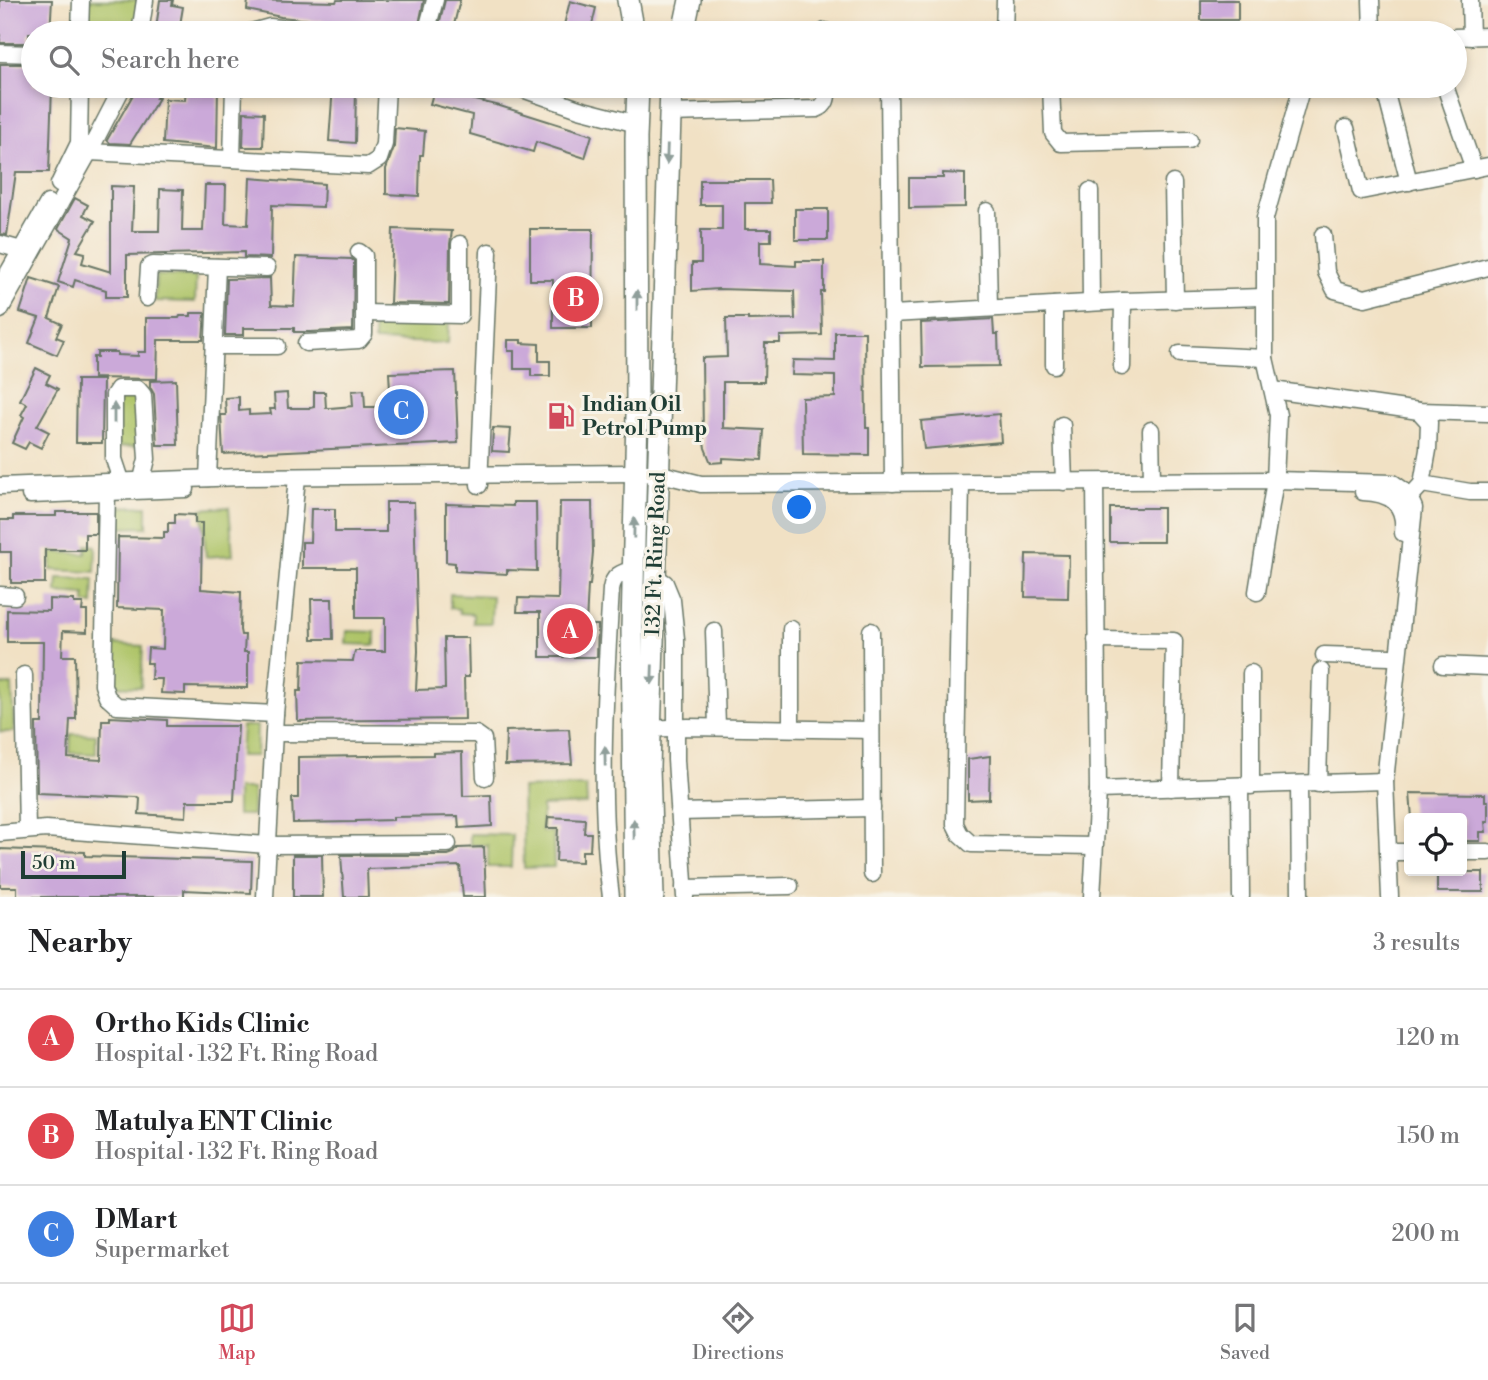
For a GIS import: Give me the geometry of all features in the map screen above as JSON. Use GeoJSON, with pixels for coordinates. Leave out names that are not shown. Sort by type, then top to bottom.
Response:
{"type":"FeatureCollection","features":[{"type":"Feature","properties":{"kind":"main road"},"geometry":{"type":"LineString","coordinates":[[628,0],[632,21]]}},
{"type":"Feature","properties":{"kind":"main road"},"geometry":{"type":"LineString","coordinates":[[642,21],[643,0]]}},
{"type":"Feature","properties":{"kind":"main road"},"geometry":{"type":"LineString","coordinates":[[675,21],[676,0]]}},
{"type":"Feature","properties":{"kind":"main road"},"geometry":{"type":"LineString","coordinates":[[686,21],[690,0]]}},
{"type":"Feature","properties":{"kind":"main road","name":"132 Ft. Ring Road"},"geometry":{"type":"LineString","coordinates":[[635,897],[638,98]]}},
{"type":"Feature","properties":{"kind":"main road","name":"132 Ft. Ring Road"},"geometry":{"type":"LineString","coordinates":[[653,897],[649,767],[670,98]]}},
{"type":"Feature","properties":{"kind":"street"},"geometry":{"type":"LineString","coordinates":[[80,21],[81,0]]}},
{"type":"Feature","properties":{"kind":"street"},"geometry":{"type":"LineString","coordinates":[[142,21],[145,0]]}},
{"type":"Feature","properties":{"kind":"street"},"geometry":{"type":"LineString","coordinates":[[429,21],[435,0]]}},
{"type":"Feature","properties":{"kind":"street"},"geometry":{"type":"LineString","coordinates":[[1004,21],[1005,0]]}},
{"type":"Feature","properties":{"kind":"street"},"geometry":{"type":"LineString","coordinates":[[1371,0],[1372,21]]}},
{"type":"Feature","properties":{"kind":"street"},"geometry":{"type":"LineString","coordinates":[[1466,21],[1470,0]]}},
{"type":"Feature","properties":{"kind":"street"},"geometry":{"type":"LineString","coordinates":[[1467,37],[1488,36]]}},
{"type":"Feature","properties":{"kind":"street"},"geometry":{"type":"LineString","coordinates":[[0,53],[21,54]]}},
{"type":"Feature","properties":{"kind":"street"},"geometry":{"type":"LineString","coordinates":[[0,287],[79,144],[80,98]]}},
{"type":"Feature","properties":{"kind":"street"},"geometry":{"type":"LineString","coordinates":[[0,310],[117,98]]}},
{"type":"Feature","properties":{"kind":"street"},"geometry":{"type":"LineString","coordinates":[[232,159],[234,98]]}},
{"type":"Feature","properties":{"kind":"street"},"geometry":{"type":"LineString","coordinates":[[89,152],[368,166],[379,159],[384,144],[386,98]]}},
{"type":"Feature","properties":{"kind":"street"},"geometry":{"type":"LineString","coordinates":[[548,98],[637,124]]}},
{"type":"Feature","properties":{"kind":"street"},"geometry":{"type":"LineString","coordinates":[[669,113],[817,109],[824,106],[827,98]]}},
{"type":"Feature","properties":{"kind":"street"},"geometry":{"type":"LineString","coordinates":[[889,98],[893,483]]}},
{"type":"Feature","properties":{"kind":"street"},"geometry":{"type":"LineString","coordinates":[[1052,98],[1053,133],[1060,143],[1189,140]]}},
{"type":"Feature","properties":{"kind":"street"},"geometry":{"type":"LineString","coordinates":[[1257,592],[1274,485],[1278,415],[1265,358],[1265,218],[1298,98]]}},
{"type":"Feature","properties":{"kind":"street"},"geometry":{"type":"LineString","coordinates":[[1387,98],[1409,182]]}},
{"type":"Feature","properties":{"kind":"street"},"geometry":{"type":"LineString","coordinates":[[1346,128],[1361,191],[1481,168],[1450,98]]}},
{"type":"Feature","properties":{"kind":"street"},"geometry":{"type":"LineString","coordinates":[[1173,183],[1175,300]]}},
{"type":"Feature","properties":{"kind":"street"},"geometry":{"type":"LineString","coordinates":[[1090,191],[1091,302]]}},
{"type":"Feature","properties":{"kind":"street"},"geometry":{"type":"LineString","coordinates":[[987,211],[989,309]]}},
{"type":"Feature","properties":{"kind":"street"},"geometry":{"type":"LineString","coordinates":[[1323,235],[1326,272],[1335,290],[1365,298],[1488,267]]}},
{"type":"Feature","properties":{"kind":"street"},"geometry":{"type":"LineString","coordinates":[[0,244],[21,250]]}},
{"type":"Feature","properties":{"kind":"street"},"geometry":{"type":"LineString","coordinates":[[460,244],[460,315]]}},
{"type":"Feature","properties":{"kind":"street"},"geometry":{"type":"LineString","coordinates":[[306,343],[359,340],[363,334],[364,256],[359,251]]}},
{"type":"Feature","properties":{"kind":"street"},"geometry":{"type":"LineString","coordinates":[[479,480],[489,253]]}},
{"type":"Feature","properties":{"kind":"street"},"geometry":{"type":"LineString","coordinates":[[147,298],[147,271],[153,265],[267,268]]}},
{"type":"Feature","properties":{"kind":"street"},"geometry":{"type":"LineString","coordinates":[[208,478],[217,267]]}},
{"type":"Feature","properties":{"kind":"street"},"geometry":{"type":"LineString","coordinates":[[892,314],[1091,302],[1264,297]]}},
{"type":"Feature","properties":{"kind":"street"},"geometry":{"type":"LineString","coordinates":[[1122,367],[1123,301]]}},
{"type":"Feature","properties":{"kind":"street"},"geometry":{"type":"LineString","coordinates":[[1054,305],[1054,365]]}},
{"type":"Feature","properties":{"kind":"street"},"geometry":{"type":"LineString","coordinates":[[364,313],[486,316]]}},
{"type":"Feature","properties":{"kind":"street"},"geometry":{"type":"LineString","coordinates":[[214,345],[276,346]]}},
{"type":"Feature","properties":{"kind":"street"},"geometry":{"type":"LineString","coordinates":[[1180,354],[1265,358]]}},
{"type":"Feature","properties":{"kind":"street"},"geometry":{"type":"LineString","coordinates":[[121,480],[114,459],[114,395],[118,389],[138,389],[143,395],[147,459],[142,479]]}},
{"type":"Feature","properties":{"kind":"street"},"geometry":{"type":"LineString","coordinates":[[1273,390],[1419,411],[1488,413]]}},
{"type":"Feature","properties":{"kind":"street"},"geometry":{"type":"LineString","coordinates":[[1409,498],[1422,484],[1428,450],[1429,422],[1419,411]]}},
{"type":"Feature","properties":{"kind":"street"},"geometry":{"type":"LineString","coordinates":[[1062,425],[1064,482]]}},
{"type":"Feature","properties":{"kind":"street"},"geometry":{"type":"LineString","coordinates":[[1151,430],[1152,481]]}},
{"type":"Feature","properties":{"kind":"street"},"geometry":{"type":"LineString","coordinates":[[0,486],[208,478],[297,481],[657,479],[701,484],[893,483],[961,487],[1393,483],[1407,493],[1414,508],[1381,781],[1390,897]]}},
{"type":"Feature","properties":{"kind":"street"},"geometry":{"type":"LineString","coordinates":[[657,479],[699,494],[1064,482],[1095,487],[1152,481],[1380,492],[1391,498],[1401,510],[1403,527],[1381,781],[1380,897]]}},
{"type":"Feature","properties":{"kind":"street"},"geometry":{"type":"LineString","coordinates":[[0,496],[297,481]]}},
{"type":"Feature","properties":{"kind":"street"},"geometry":{"type":"LineString","coordinates":[[265,897],[275,714],[297,481]]}},
{"type":"Feature","properties":{"kind":"street"},"geometry":{"type":"LineString","coordinates":[[1422,484],[1470,492],[1488,492]]}},
{"type":"Feature","properties":{"kind":"street"},"geometry":{"type":"LineString","coordinates":[[961,487],[955,824],[960,834],[971,844],[1094,846]]}},
{"type":"Feature","properties":{"kind":"street"},"geometry":{"type":"LineString","coordinates":[[1092,897],[1098,790],[1095,487]]}},
{"type":"Feature","properties":{"kind":"street"},"geometry":{"type":"LineString","coordinates":[[107,492],[103,685],[107,697],[117,706],[275,714]]}},
{"type":"Feature","properties":{"kind":"street"},"geometry":{"type":"LineString","coordinates":[[611,897],[607,867],[604,743],[611,589],[613,579],[622,572],[634,570]]}},
{"type":"Feature","properties":{"kind":"street"},"geometry":{"type":"LineString","coordinates":[[654,576],[665,583],[672,600],[676,639],[676,727],[684,892],[790,886]]}},
{"type":"Feature","properties":{"kind":"street"},"geometry":{"type":"LineString","coordinates":[[791,629],[791,728]]}},
{"type":"Feature","properties":{"kind":"street"},"geometry":{"type":"LineString","coordinates":[[714,631],[717,727]]}},
{"type":"Feature","properties":{"kind":"street"},"geometry":{"type":"LineString","coordinates":[[871,631],[872,874]]}},
{"type":"Feature","properties":{"kind":"street"},"geometry":{"type":"LineString","coordinates":[[1096,640],[1174,641],[1171,788]]}},
{"type":"Feature","properties":{"kind":"street"},"geometry":{"type":"LineString","coordinates":[[1318,784],[1322,663],[1390,657]]}},
{"type":"Feature","properties":{"kind":"street"},"geometry":{"type":"LineString","coordinates":[[1443,665],[1488,667]]}},
{"type":"Feature","properties":{"kind":"street"},"geometry":{"type":"LineString","coordinates":[[1241,897],[1251,673]]}},
{"type":"Feature","properties":{"kind":"street"},"geometry":{"type":"LineString","coordinates":[[24,675],[27,830]]}},
{"type":"Feature","properties":{"kind":"street"},"geometry":{"type":"LineString","coordinates":[[650,729],[717,727],[872,730]]}},
{"type":"Feature","properties":{"kind":"street"},"geometry":{"type":"LineString","coordinates":[[275,733],[476,734],[483,739],[485,777]]}},
{"type":"Feature","properties":{"kind":"street"},"geometry":{"type":"LineString","coordinates":[[1098,790],[1381,781]]}},
{"type":"Feature","properties":{"kind":"street"},"geometry":{"type":"LineString","coordinates":[[1299,784],[1300,897]]}},
{"type":"Feature","properties":{"kind":"street"},"geometry":{"type":"LineString","coordinates":[[679,812],[872,808]]}},
{"type":"Feature","properties":{"kind":"street"},"geometry":{"type":"LineString","coordinates":[[0,833],[46,828],[268,845],[448,844]]}},
{"type":"Feature","properties":{"kind":"street"},"geometry":{"type":"LineString","coordinates":[[1388,852],[1404,852]]}},
{"type":"Feature","properties":{"kind":"street"},"geometry":{"type":"LineString","coordinates":[[1467,852],[1488,852]]}},
{"type":"Feature","properties":{"kind":"green space"},"geometry":{"type":"Polygon","coordinates":[[[88,0],[143,0],[139,21],[88,21],[88,0]]]}},
{"type":"Feature","properties":{"kind":"green space"},"geometry":{"type":"Polygon","coordinates":[[[156,275],[196,277],[195,302],[155,301],[156,275]]]}},
{"type":"Feature","properties":{"kind":"green space"},"geometry":{"type":"Polygon","coordinates":[[[374,317],[449,319],[448,343],[374,341],[374,317]]]}},
{"type":"Feature","properties":{"kind":"green space"},"geometry":{"type":"Polygon","coordinates":[[[139,391],[141,446],[118,447],[116,392],[139,391]]]}},
{"type":"Feature","properties":{"kind":"green space"},"geometry":{"type":"Polygon","coordinates":[[[147,506],[147,527],[113,528],[112,507],[147,506]]]}},
{"type":"Feature","properties":{"kind":"green space"},"geometry":{"type":"Polygon","coordinates":[[[229,507],[233,555],[206,557],[202,509],[229,507]]]}},
{"type":"Feature","properties":{"kind":"green space"},"geometry":{"type":"Polygon","coordinates":[[[87,545],[96,546],[95,572],[51,570],[52,552],[86,554],[87,545]]]}},
{"type":"Feature","properties":{"kind":"green space"},"geometry":{"type":"Polygon","coordinates":[[[58,578],[94,579],[93,604],[85,603],[85,595],[57,593],[58,578]]]}},
{"type":"Feature","properties":{"kind":"green space"},"geometry":{"type":"Polygon","coordinates":[[[450,594],[492,596],[491,623],[473,623],[473,614],[459,613],[459,609],[450,608],[450,594]]]}},
{"type":"Feature","properties":{"kind":"green space"},"geometry":{"type":"Polygon","coordinates":[[[347,631],[375,632],[375,645],[346,644],[347,631]]]}},
{"type":"Feature","properties":{"kind":"green space"},"geometry":{"type":"Polygon","coordinates":[[[110,644],[143,646],[141,687],[108,686],[110,644]]]}},
{"type":"Feature","properties":{"kind":"green space"},"geometry":{"type":"Polygon","coordinates":[[[0,685],[12,685],[14,732],[0,732],[0,685]]]}},
{"type":"Feature","properties":{"kind":"green space"},"geometry":{"type":"Polygon","coordinates":[[[242,726],[257,726],[256,756],[240,756],[242,726]]]}},
{"type":"Feature","properties":{"kind":"green space"},"geometry":{"type":"Polygon","coordinates":[[[71,734],[96,735],[96,754],[70,753],[71,734]]]}},
{"type":"Feature","properties":{"kind":"green space"},"geometry":{"type":"Polygon","coordinates":[[[586,786],[587,804],[542,806],[542,832],[553,832],[554,867],[524,868],[522,788],[586,786]]]}},
{"type":"Feature","properties":{"kind":"green space"},"geometry":{"type":"Polygon","coordinates":[[[237,789],[253,789],[252,815],[237,815],[237,789]]]}},
{"type":"Feature","properties":{"kind":"green space"},"geometry":{"type":"Polygon","coordinates":[[[470,834],[512,835],[511,867],[488,867],[488,845],[470,845],[470,834]]]}},
{"type":"Feature","properties":{"kind":"building"},"geometry":{"type":"Polygon","coordinates":[[[0,0],[52,0],[51,21],[21,21],[21,43],[0,43],[0,0]]]}},
{"type":"Feature","properties":{"kind":"building"},"geometry":{"type":"Polygon","coordinates":[[[160,0],[173,0],[172,5],[183,7],[181,21],[157,21],[160,0]]]}},
{"type":"Feature","properties":{"kind":"building"},"geometry":{"type":"Polygon","coordinates":[[[248,0],[424,0],[420,21],[320,21],[247,10],[248,0]]]}},
{"type":"Feature","properties":{"kind":"building"},"geometry":{"type":"Polygon","coordinates":[[[445,0],[460,0],[455,21],[440,21],[445,0]]]}},
{"type":"Feature","properties":{"kind":"building"},"geometry":{"type":"Polygon","coordinates":[[[1201,0],[1238,0],[1238,20],[1201,20],[1201,0]]]}},
{"type":"Feature","properties":{"kind":"building"},"geometry":{"type":"Polygon","coordinates":[[[570,1],[596,8],[593,21],[565,21],[570,1]]]}},
{"type":"Feature","properties":{"kind":"building"},"geometry":{"type":"Polygon","coordinates":[[[0,64],[21,64],[21,98],[52,98],[49,172],[16,172],[7,235],[0,234],[0,64]]]}},
{"type":"Feature","properties":{"kind":"building"},"geometry":{"type":"Polygon","coordinates":[[[131,98],[159,98],[130,144],[110,143],[107,140],[131,98]]]}},
{"type":"Feature","properties":{"kind":"building"},"geometry":{"type":"Polygon","coordinates":[[[218,98],[217,148],[163,143],[165,99],[218,98]]]}},
{"type":"Feature","properties":{"kind":"building"},"geometry":{"type":"Polygon","coordinates":[[[332,98],[356,98],[355,143],[329,141],[332,98]]]}},
{"type":"Feature","properties":{"kind":"building"},"geometry":{"type":"Polygon","coordinates":[[[432,98],[467,98],[592,135],[585,158],[536,142],[533,152],[470,134],[472,115],[430,104],[432,98]]]}},
{"type":"Feature","properties":{"kind":"building"},"geometry":{"type":"Polygon","coordinates":[[[244,112],[264,113],[263,147],[243,147],[244,112]]]}},
{"type":"Feature","properties":{"kind":"building"},"geometry":{"type":"Polygon","coordinates":[[[395,128],[425,131],[423,155],[420,155],[419,196],[386,194],[386,169],[394,147],[395,128]]]}},
{"type":"Feature","properties":{"kind":"building"},"geometry":{"type":"Polygon","coordinates":[[[943,173],[965,174],[965,207],[909,208],[909,178],[943,178],[943,173]]]}},
{"type":"Feature","properties":{"kind":"building"},"geometry":{"type":"Polygon","coordinates":[[[250,178],[324,184],[323,207],[272,205],[271,258],[244,257],[244,252],[127,255],[127,297],[106,297],[106,290],[75,280],[73,287],[58,282],[72,238],[58,229],[75,198],[88,205],[83,215],[95,221],[77,251],[85,253],[82,263],[111,272],[111,186],[134,187],[132,231],[159,231],[160,189],[183,190],[182,231],[203,231],[205,185],[226,185],[225,224],[248,225],[250,178]]]}},
{"type":"Feature","properties":{"kind":"building"},"geometry":{"type":"Polygon","coordinates":[[[700,180],[770,180],[771,203],[745,203],[745,229],[771,229],[771,241],[760,241],[760,264],[796,266],[796,261],[824,261],[824,292],[821,292],[822,335],[780,336],[780,343],[765,343],[764,382],[723,382],[723,428],[764,430],[762,460],[723,458],[723,462],[711,463],[703,435],[702,358],[727,357],[726,318],[795,319],[794,291],[692,291],[692,263],[701,263],[701,230],[722,230],[722,205],[700,205],[700,180]]]}},
{"type":"Feature","properties":{"kind":"building"},"geometry":{"type":"Polygon","coordinates":[[[795,209],[828,209],[828,240],[795,240],[795,209]]]}},
{"type":"Feature","properties":{"kind":"building"},"geometry":{"type":"Polygon","coordinates":[[[393,229],[452,231],[449,304],[390,303],[393,229]]]}},
{"type":"Feature","properties":{"kind":"building"},"geometry":{"type":"Polygon","coordinates":[[[530,229],[593,229],[592,328],[553,328],[553,280],[530,280],[530,229]]]}},
{"type":"Feature","properties":{"kind":"building"},"geometry":{"type":"Polygon","coordinates":[[[296,257],[354,261],[353,330],[294,332],[294,328],[244,328],[244,335],[225,335],[227,279],[270,278],[271,305],[294,306],[296,257]]]}},
{"type":"Feature","properties":{"kind":"building"},"geometry":{"type":"Polygon","coordinates":[[[31,278],[59,287],[49,318],[62,324],[56,337],[64,340],[57,355],[29,343],[39,318],[20,312],[31,278]]]}},
{"type":"Feature","properties":{"kind":"building"},"geometry":{"type":"Polygon","coordinates":[[[191,313],[205,313],[203,340],[158,340],[157,379],[93,378],[93,357],[97,357],[97,352],[138,356],[138,352],[146,352],[146,318],[179,318],[191,316],[191,313]]]}},
{"type":"Feature","properties":{"kind":"building"},"geometry":{"type":"Polygon","coordinates":[[[993,319],[994,334],[998,334],[999,366],[922,367],[921,323],[993,319]]]}},
{"type":"Feature","properties":{"kind":"building"},"geometry":{"type":"Polygon","coordinates":[[[835,332],[865,332],[866,428],[869,428],[869,455],[803,454],[802,398],[835,397],[835,376],[792,375],[793,360],[835,361],[835,332]]]}},
{"type":"Feature","properties":{"kind":"building"},"geometry":{"type":"Polygon","coordinates":[[[508,340],[539,344],[539,361],[550,361],[550,376],[531,376],[531,369],[514,369],[514,351],[508,351],[508,340]]]}},
{"type":"Feature","properties":{"kind":"building"},"geometry":{"type":"Polygon","coordinates":[[[36,368],[50,375],[46,383],[58,389],[37,426],[49,432],[41,448],[29,442],[25,449],[12,443],[27,404],[20,400],[36,368]]]}},
{"type":"Feature","properties":{"kind":"building"},"geometry":{"type":"Polygon","coordinates":[[[455,371],[458,443],[223,454],[221,415],[226,415],[225,398],[239,397],[239,411],[249,410],[249,415],[271,414],[270,409],[275,409],[274,394],[287,393],[288,408],[310,408],[314,407],[314,392],[325,392],[326,408],[330,408],[353,406],[352,391],[364,390],[365,407],[388,407],[391,406],[389,373],[455,371]]]}},
{"type":"Feature","properties":{"kind":"building"},"geometry":{"type":"Polygon","coordinates":[[[77,380],[103,380],[102,443],[76,443],[77,380]]]}},
{"type":"Feature","properties":{"kind":"building"},"geometry":{"type":"Polygon","coordinates":[[[176,380],[178,445],[157,445],[154,394],[150,381],[176,380]]]}},
{"type":"Feature","properties":{"kind":"building"},"geometry":{"type":"Polygon","coordinates":[[[999,414],[1001,442],[924,449],[921,421],[999,414]]]}},
{"type":"Feature","properties":{"kind":"building"},"geometry":{"type":"Polygon","coordinates":[[[493,428],[511,429],[509,452],[492,451],[493,428]]]}},
{"type":"Feature","properties":{"kind":"building"},"geometry":{"type":"Polygon","coordinates":[[[386,502],[414,502],[418,651],[416,690],[445,689],[444,638],[468,638],[469,677],[464,677],[465,719],[298,721],[297,691],[301,691],[302,660],[353,661],[355,651],[385,651],[385,618],[356,618],[356,568],[302,568],[302,542],[310,542],[311,509],[335,509],[335,532],[386,532],[386,502]]]}},
{"type":"Feature","properties":{"kind":"building"},"geometry":{"type":"Polygon","coordinates":[[[513,502],[536,502],[537,571],[507,570],[507,574],[455,571],[455,563],[446,562],[446,504],[513,506],[513,502]]]}},
{"type":"Feature","properties":{"kind":"building"},"geometry":{"type":"Polygon","coordinates":[[[560,502],[592,502],[593,552],[586,625],[598,625],[597,657],[540,657],[540,612],[517,612],[518,598],[558,599],[560,502]]]}},
{"type":"Feature","properties":{"kind":"building"},"geometry":{"type":"Polygon","coordinates":[[[1110,508],[1163,508],[1163,542],[1110,542],[1110,508]]]}},
{"type":"Feature","properties":{"kind":"building"},"geometry":{"type":"Polygon","coordinates":[[[56,512],[96,512],[96,534],[85,534],[85,550],[45,550],[45,583],[11,583],[11,552],[0,552],[0,520],[13,520],[13,516],[56,516],[56,512]]]}},
{"type":"Feature","properties":{"kind":"building"},"geometry":{"type":"Polygon","coordinates":[[[175,514],[195,515],[195,523],[202,523],[201,589],[241,592],[240,630],[241,635],[245,635],[244,652],[248,652],[248,688],[185,687],[185,694],[161,693],[162,679],[151,679],[152,663],[147,663],[148,648],[163,649],[164,610],[117,608],[118,537],[164,538],[164,532],[168,532],[168,523],[175,523],[175,514]]]}},
{"type":"Feature","properties":{"kind":"building"},"geometry":{"type":"Polygon","coordinates":[[[1026,554],[1069,555],[1068,598],[1025,597],[1026,554]]]}},
{"type":"Feature","properties":{"kind":"building"},"geometry":{"type":"Polygon","coordinates":[[[49,599],[74,600],[74,603],[83,603],[82,611],[87,611],[87,632],[63,631],[62,656],[75,656],[76,719],[70,719],[68,758],[101,760],[102,720],[110,720],[110,717],[167,720],[167,726],[238,726],[234,801],[187,801],[186,817],[139,814],[140,799],[137,797],[37,793],[36,723],[42,723],[43,642],[7,642],[7,610],[49,611],[49,599]]]}},
{"type":"Feature","properties":{"kind":"building"},"geometry":{"type":"Polygon","coordinates":[[[311,599],[332,599],[333,639],[312,639],[311,599]]]}},
{"type":"Feature","properties":{"kind":"building"},"geometry":{"type":"Polygon","coordinates":[[[569,729],[572,764],[505,765],[506,731],[569,729]]]}},
{"type":"Feature","properties":{"kind":"building"},"geometry":{"type":"Polygon","coordinates":[[[462,752],[463,796],[491,795],[492,826],[459,828],[458,816],[293,823],[292,798],[298,798],[298,757],[433,755],[462,752]]]}},
{"type":"Feature","properties":{"kind":"building"},"geometry":{"type":"Polygon","coordinates":[[[990,756],[989,799],[968,800],[968,759],[990,756]]]}},
{"type":"Feature","properties":{"kind":"building"},"geometry":{"type":"Polygon","coordinates":[[[1410,793],[1485,794],[1485,801],[1488,801],[1486,832],[1480,832],[1480,841],[1467,841],[1467,813],[1412,813],[1410,793]]]}},
{"type":"Feature","properties":{"kind":"building"},"geometry":{"type":"Polygon","coordinates":[[[548,817],[585,819],[584,833],[591,833],[590,851],[582,851],[582,862],[556,861],[558,828],[547,828],[548,817]]]}},
{"type":"Feature","properties":{"kind":"building"},"geometry":{"type":"Polygon","coordinates":[[[484,847],[486,897],[463,897],[460,866],[367,869],[368,897],[344,897],[341,855],[448,855],[458,848],[484,847]]]}},
{"type":"Feature","properties":{"kind":"building"},"geometry":{"type":"Polygon","coordinates":[[[0,849],[85,852],[85,856],[252,861],[251,893],[184,890],[184,897],[17,897],[17,887],[0,887],[0,849]]]}},
{"type":"Feature","properties":{"kind":"building"},"geometry":{"type":"Polygon","coordinates":[[[293,855],[322,855],[323,897],[293,897],[293,855]]]}},
{"type":"Feature","properties":{"kind":"building"},"geometry":{"type":"Polygon","coordinates":[[[1467,872],[1483,872],[1483,892],[1437,892],[1437,876],[1467,876],[1467,872]]]}},
{"type":"Feature","properties":{"kind":"place","name":"Matulya ENT Clinic"},"geometry":{"type":"Point","coordinates":[576,299]}},
{"type":"Feature","properties":{"kind":"place","name":"DMart"},"geometry":{"type":"Point","coordinates":[401,412]}},
{"type":"Feature","properties":{"kind":"place","name":"Indian Oil Petrol Pump"},"geometry":{"type":"Point","coordinates":[561,416]}},
{"type":"Feature","properties":{"kind":"place","name":"Ortho Kids Clinic"},"geometry":{"type":"Point","coordinates":[570,631]}}]}
